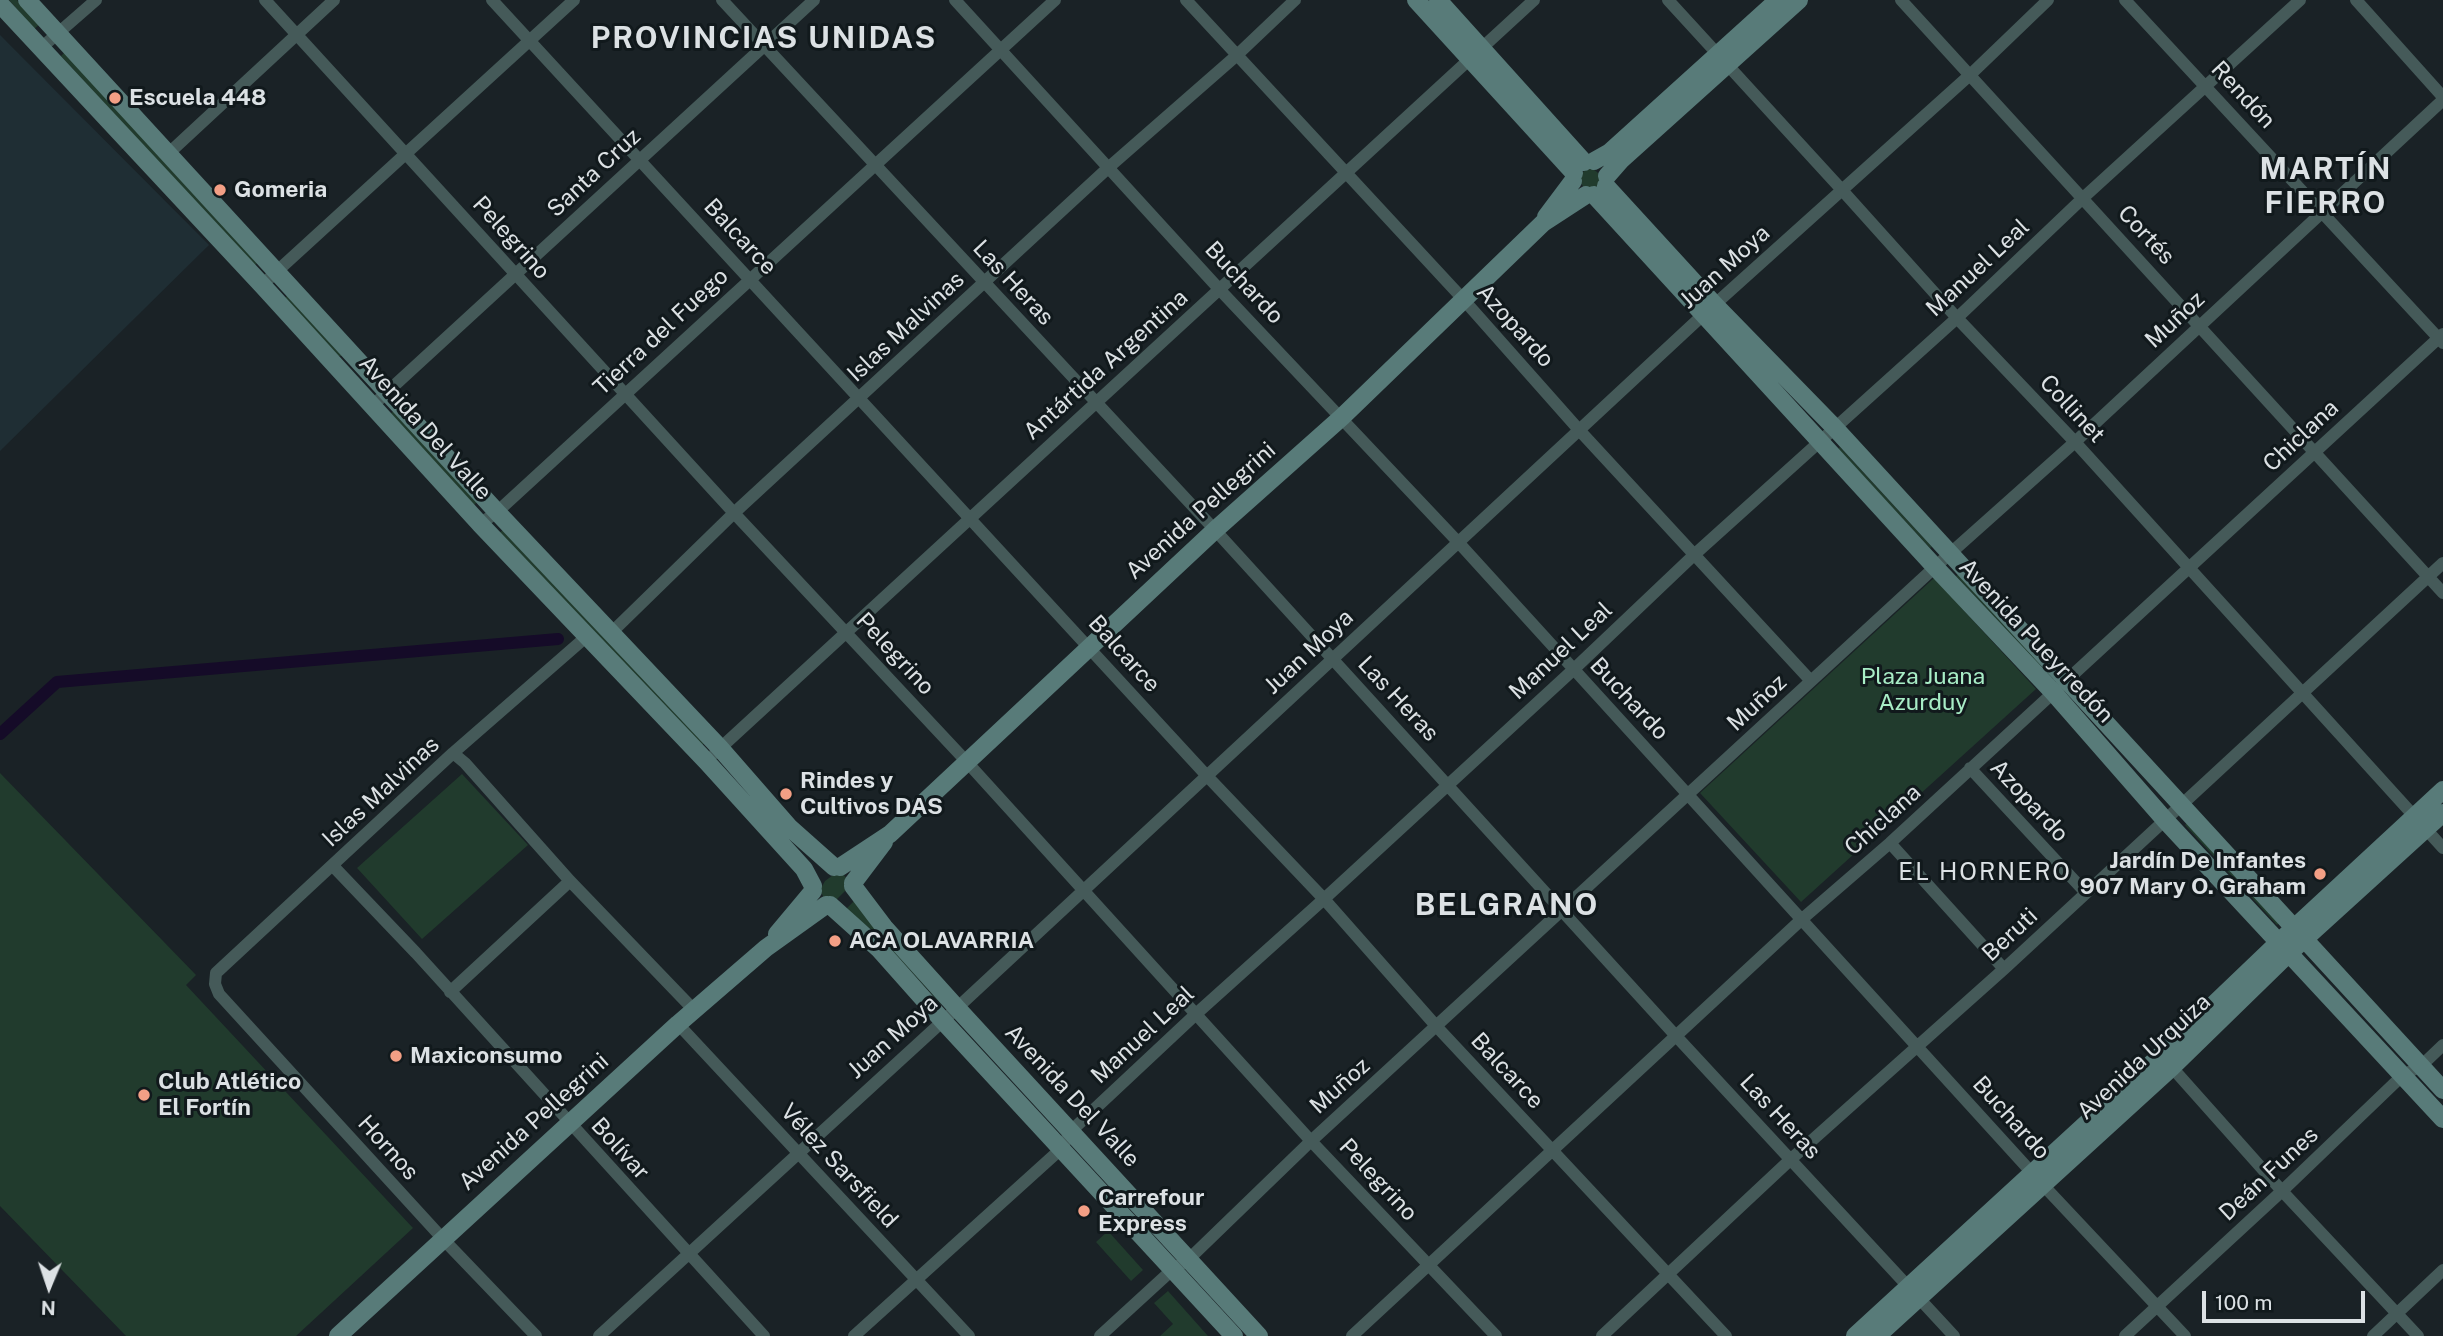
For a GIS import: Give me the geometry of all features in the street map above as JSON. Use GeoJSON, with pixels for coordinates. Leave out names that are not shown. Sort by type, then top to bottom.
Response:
{"type":"FeatureCollection","features":[{"type":"Feature","properties":{"kind":"main road","name":"Avenida Del Valle"},"geometry":{"type":"LineString","coordinates":[[27,0],[497,512],[720,748],[789,827],[812,849],[837,867]]}},
{"type":"Feature","properties":{"kind":"main road"},"geometry":{"type":"LineString","coordinates":[[1416,0],[1475,52],[1581,170],[1578,191],[1598,188],[1604,168],[1581,170]]}},
{"type":"Feature","properties":{"kind":"main road"},"geometry":{"type":"LineString","coordinates":[[1438,0],[1475,52]]}},
{"type":"Feature","properties":{"kind":"main road","name":"Avenida Pellegrini"},"geometry":{"type":"LineString","coordinates":[[1543,223],[1598,188],[1620,160],[1723,61],[1778,0]]}},
{"type":"Feature","properties":{"kind":"main road","name":"Avenida Pellegrini"},"geometry":{"type":"LineString","coordinates":[[853,885],[890,834],[1215,530],[1342,417],[1543,223],[1581,170],[1610,152],[1799,0]]}},
{"type":"Feature","properties":{"kind":"main road","name":"Avenida Del Valle"},"geometry":{"type":"LineString","coordinates":[[0,4],[480,524],[706,761],[804,869],[813,889]]}},
{"type":"Feature","properties":{"kind":"main road","name":"Avenida Pueyrredón"},"geometry":{"type":"LineString","coordinates":[[1598,188],[1709,310],[1821,442],[1935,567],[2182,804],[2443,1090]]}},
{"type":"Feature","properties":{"kind":"main road","name":"Avenida Pueyrredón"},"geometry":{"type":"LineString","coordinates":[[1709,310],[1834,427],[1949,555],[2059,686],[2165,820],[2443,1119]]}},
{"type":"Feature","properties":{"kind":"main road","name":"Avenida Urquiza"},"geometry":{"type":"LineString","coordinates":[[1878,1336],[1914,1292],[2166,1062],[2284,947],[2419,823],[2443,790]]}},
{"type":"Feature","properties":{"kind":"main road","name":"Avenida Urquiza"},"geometry":{"type":"LineString","coordinates":[[2419,823],[2443,813]]}},
{"type":"Feature","properties":{"kind":"main road","name":"Avenida Pellegrini"},"geometry":{"type":"LineString","coordinates":[[837,867],[890,834]]}},
{"type":"Feature","properties":{"kind":"main road"},"geometry":{"type":"LineString","coordinates":[[837,867],[848,872],[853,885],[843,900],[828,905],[817,898],[813,889],[821,875],[837,867]]}},
{"type":"Feature","properties":{"kind":"main road","name":"Avenida Del Valle"},"geometry":{"type":"LineString","coordinates":[[853,885],[884,927],[957,1007],[1172,1270],[1234,1336]]}},
{"type":"Feature","properties":{"kind":"main road","name":"Avenida Pellegrini"},"geometry":{"type":"LineString","coordinates":[[766,948],[813,889]]}},
{"type":"Feature","properties":{"kind":"main road","name":"Avenida Del Valle"},"geometry":{"type":"LineString","coordinates":[[828,905],[879,950],[943,1021],[1189,1259],[1259,1336]]}},
{"type":"Feature","properties":{"kind":"main road","name":"Avenida Pellegrini"},"geometry":{"type":"LineString","coordinates":[[338,1336],[678,1024],[766,948],[828,905]]}},
{"type":"Feature","properties":{"kind":"main road"},"geometry":{"type":"LineString","coordinates":[[1855,1336],[1914,1292]]}},
{"type":"Feature","properties":{"kind":"street"},"geometry":{"type":"LineString","coordinates":[[41,48],[96,0]]}},
{"type":"Feature","properties":{"kind":"street","name":"Pelegrino"},"geometry":{"type":"LineString","coordinates":[[265,0],[734,513],[967,761],[1311,1140],[1496,1336]]}},
{"type":"Feature","properties":{"kind":"street"},"geometry":{"type":"LineString","coordinates":[[169,153],[334,0]]}},
{"type":"Feature","properties":{"kind":"street","name":"Balcarce"},"geometry":{"type":"LineString","coordinates":[[492,0],[1207,776],[1324,899],[1437,1027],[1726,1336]]}},
{"type":"Feature","properties":{"kind":"street"},"geometry":{"type":"LineString","coordinates":[[262,285],[574,0]]}},
{"type":"Feature","properties":{"kind":"street","name":"Las Heras"},"geometry":{"type":"LineString","coordinates":[[722,0],[1215,530],[1676,1036],[1954,1336]]}},
{"type":"Feature","properties":{"kind":"street","name":"Santa Cruz"},"geometry":{"type":"LineString","coordinates":[[372,406],[814,0]]}},
{"type":"Feature","properties":{"kind":"street","name":"Buchardo"},"geometry":{"type":"LineString","coordinates":[[955,0],[1220,290],[1460,543],[2037,1179],[2185,1336]]}},
{"type":"Feature","properties":{"kind":"street","name":"Tierra del Fuego"},"geometry":{"type":"LineString","coordinates":[[480,524],[497,512],[1055,0]]}},
{"type":"Feature","properties":{"kind":"street","name":"Azopardo"},"geometry":{"type":"LineString","coordinates":[[1186,0],[1811,681]]}},
{"type":"Feature","properties":{"kind":"street","name":"Islas Malvinas"},"geometry":{"type":"LineString","coordinates":[[612,632],[734,513],[1108,168],[1295,0]]}},
{"type":"Feature","properties":{"kind":"street","name":"Antártida Argentina"},"geometry":{"type":"LineString","coordinates":[[706,761],[1534,0]]}},
{"type":"Feature","properties":{"kind":"street","name":"Collinet"},"geometry":{"type":"LineString","coordinates":[[1668,0],[1956,318],[2075,442],[2301,695],[2443,848]]}},
{"type":"Feature","properties":{"kind":"street","name":"Cortés"},"geometry":{"type":"LineString","coordinates":[[1901,0],[2443,593]]}},
{"type":"Feature","properties":{"kind":"street","name":"Juan Moya"},"geometry":{"type":"LineString","coordinates":[[599,1336],[943,1021],[1709,310],[1971,75],[2048,0]]}},
{"type":"Feature","properties":{"kind":"street","name":"Rendón"},"geometry":{"type":"LineString","coordinates":[[2125,0],[2442,339]]}},
{"type":"Feature","properties":{"kind":"street","name":"Manuel Leal"},"geometry":{"type":"LineString","coordinates":[[854,1336],[917,1281],[1196,1014],[2300,0]]}},
{"type":"Feature","properties":{"kind":"street"},"geometry":{"type":"LineString","coordinates":[[2356,0],[2443,99]]}},
{"type":"Feature","properties":{"kind":"street","name":"Muñoz"},"geometry":{"type":"LineString","coordinates":[[1100,1336],[1172,1270],[1189,1259],[1311,1140],[1935,567],[2075,442],[2443,99]]}},
{"type":"Feature","properties":{"kind":"street","name":"Chiclana"},"geometry":{"type":"LineString","coordinates":[[1352,1336],[1801,920],[1891,843],[2314,452],[2442,339]]}},
{"type":"Feature","properties":{"kind":"street","name":"Beruti"},"geometry":{"type":"LineString","coordinates":[[1602,1336],[1790,1160],[2004,969],[2443,563]]}},
{"type":"Feature","properties":{"kind":"street","name":"Islas Malvinas"},"geometry":{"type":"LineString","coordinates":[[215,984],[216,974],[453,753],[586,637]]}},
{"type":"Feature","properties":{"kind":"street"},"geometry":{"type":"LineString","coordinates":[[453,753],[465,763],[570,881],[694,1010]]}},
{"type":"Feature","properties":{"kind":"street","name":"Azopardo"},"geometry":{"type":"LineString","coordinates":[[1970,768],[2086,894]]}},
{"type":"Feature","properties":{"kind":"street"},"geometry":{"type":"LineString","coordinates":[[1891,843],[2004,969]]}},
{"type":"Feature","properties":{"kind":"street","name":"Bolívar"},"geometry":{"type":"LineString","coordinates":[[333,866],[764,1336]]}},
{"type":"Feature","properties":{"kind":"street"},"geometry":{"type":"LineString","coordinates":[[450,992],[570,881]]}},
{"type":"Feature","properties":{"kind":"street","name":"Hornos"},"geometry":{"type":"LineString","coordinates":[[215,984],[219,995],[536,1336]]}},
{"type":"Feature","properties":{"kind":"street","name":"Vélez Sarsfield"},"geometry":{"type":"LineString","coordinates":[[678,1024],[969,1336]]}},
{"type":"Feature","properties":{"kind":"street","name":"Deán Funes"},"geometry":{"type":"LineString","coordinates":[[2125,1336],[2403,1075],[2421,1066],[2443,1045]]}},
{"type":"Feature","properties":{"kind":"street"},"geometry":{"type":"LineString","coordinates":[[2166,1062],[2418,1336]]}},
{"type":"Feature","properties":{"kind":"street"},"geometry":{"type":"LineString","coordinates":[[2373,1336],[2443,1269]]}},
{"type":"Feature","properties":{"kind":"shaded area"},"geometry":{"type":"Polygon","coordinates":[[[0,35],[209,245],[0,451],[0,35]]]}},
{"type":"Feature","properties":{"kind":"green space"},"geometry":{"type":"Polygon","coordinates":[[[9,0],[17,0],[39,25],[34,29],[9,0]]]}},
{"type":"Feature","properties":{"kind":"green space"},"geometry":{"type":"Polygon","coordinates":[[[65,52],[258,262],[254,266],[61,56],[65,52]]]}},
{"type":"Feature","properties":{"kind":"green space"},"geometry":{"type":"Polygon","coordinates":[[[1590,169],[1597,172],[1600,179],[1597,186],[1590,189],[1583,186],[1580,179],[1583,172],[1590,169]]]}},
{"type":"Feature","properties":{"kind":"green space"},"geometry":{"type":"Polygon","coordinates":[[[288,295],[342,356],[335,356],[284,299],[288,295]]]}},
{"type":"Feature","properties":{"kind":"green space"},"geometry":{"type":"Polygon","coordinates":[[[395,410],[478,501],[474,505],[390,414],[395,410]]]}},
{"type":"Feature","properties":{"kind":"green space"},"geometry":{"type":"Polygon","coordinates":[[[1840,447],[1932,547],[1930,548],[1838,449],[1840,447]]]}},
{"type":"Feature","properties":{"kind":"green space"},"geometry":{"type":"Polygon","coordinates":[[[504,529],[706,742],[701,746],[499,533],[504,529]]]}},
{"type":"Feature","properties":{"kind":"green space"},"geometry":{"type":"Polygon","coordinates":[[[1959,574],[2051,674],[2049,676],[1956,576],[1959,574]]]}},
{"type":"Feature","properties":{"kind":"green space","name":"Plaza Juana Azurduy"},"geometry":{"type":"Polygon","coordinates":[[[1934,578],[2036,689],[1801,902],[1700,793],[1934,578]]]}},
{"type":"Feature","properties":{"kind":"green space","name":"Club Atlético El Fortín"},"geometry":{"type":"Polygon","coordinates":[[[0,773],[196,975],[186,985],[413,1228],[296,1336],[126,1336],[0,1206],[0,773]]]}},
{"type":"Feature","properties":{"kind":"green space"},"geometry":{"type":"Polygon","coordinates":[[[462,774],[528,845],[422,939],[357,868],[462,774]]]}},
{"type":"Feature","properties":{"kind":"green space"},"geometry":{"type":"Polygon","coordinates":[[[2187,823],[2279,923],[2277,925],[2185,825],[2187,823]]]}},
{"type":"Feature","properties":{"kind":"green space"},"geometry":{"type":"Polygon","coordinates":[[[833,875],[844,875],[848,888],[833,900],[824,898],[820,890],[825,881],[833,875]]]}},
{"type":"Feature","properties":{"kind":"green space"},"geometry":{"type":"Polygon","coordinates":[[[856,899],[943,1002],[941,1004],[875,932],[845,910],[856,899]]]}},
{"type":"Feature","properties":{"kind":"green space"},"geometry":{"type":"Polygon","coordinates":[[[1108,1231],[1143,1270],[1131,1281],[1096,1242],[1108,1231]]]}},
{"type":"Feature","properties":{"kind":"green space"},"geometry":{"type":"Polygon","coordinates":[[[1168,1291],[1208,1336],[1160,1336],[1173,1324],[1154,1303],[1168,1291]]]}},
{"type":"Feature","properties":{"kind":"waterway"},"geometry":{"type":"LineString","coordinates":[[0,734],[57,682],[558,639]]}},
{"type":"Feature","properties":{"kind":"place","name":"Escuela 448"},"geometry":{"type":"Point","coordinates":[115,98]}},
{"type":"Feature","properties":{"kind":"place","name":"Gomeria"},"geometry":{"type":"Point","coordinates":[220,190]}},
{"type":"Feature","properties":{"kind":"place","name":"Rindes y Cultivos DAS"},"geometry":{"type":"Point","coordinates":[786,794]}},
{"type":"Feature","properties":{"kind":"place","name":"Jardín De Infantes 907 Mary O. Graham"},"geometry":{"type":"Point","coordinates":[2320,874]}},
{"type":"Feature","properties":{"kind":"place","name":"ACA OLAVARRIA"},"geometry":{"type":"Point","coordinates":[835,941]}},
{"type":"Feature","properties":{"kind":"place","name":"Maxiconsumo"},"geometry":{"type":"Point","coordinates":[396,1056]}},
{"type":"Feature","properties":{"kind":"place","name":"Club Atlético El Fortín"},"geometry":{"type":"Point","coordinates":[144,1095]}},
{"type":"Feature","properties":{"kind":"place","name":"Carrefour Express"},"geometry":{"type":"Point","coordinates":[1084,1211]}},
{"type":"Feature","properties":{"kind":"district","name":"PROVINCIAS UNIDAS"},"geometry":{"type":"Point","coordinates":[764,39]}},
{"type":"Feature","properties":{"kind":"district","name":"MARTÍN FIERRO"},"geometry":{"type":"Point","coordinates":[2326,187]}},
{"type":"Feature","properties":{"kind":"district","name":"EL HORNERO"},"geometry":{"type":"Point","coordinates":[1985,873]}},
{"type":"Feature","properties":{"kind":"district","name":"BELGRANO"},"geometry":{"type":"Point","coordinates":[1507,906]}}]}
